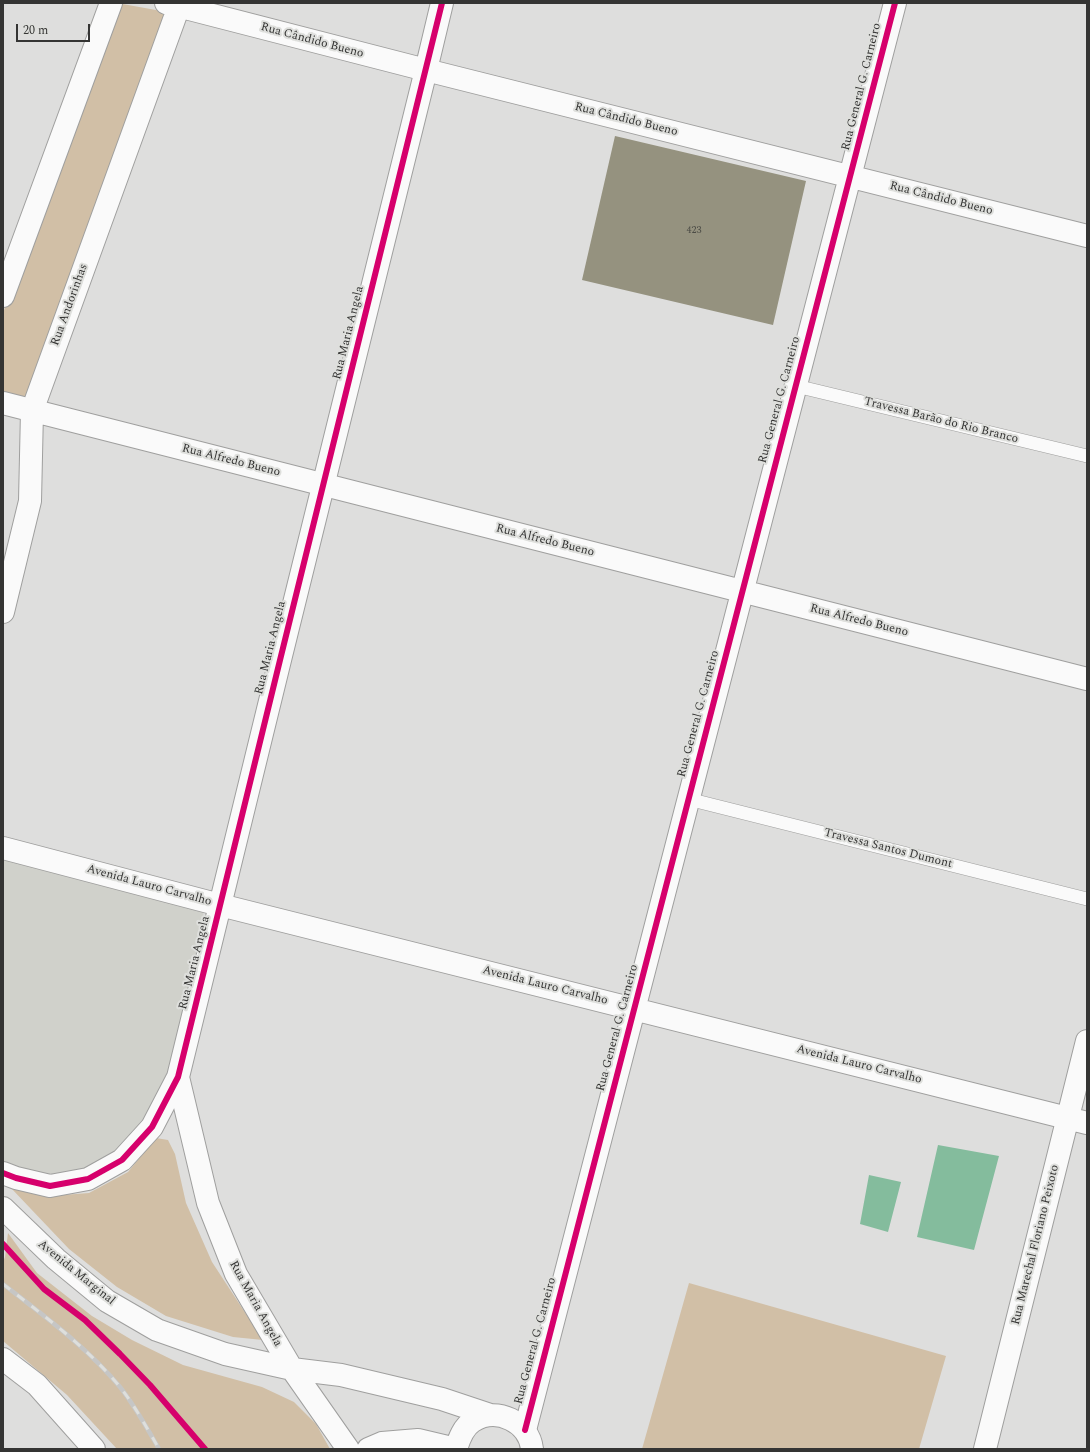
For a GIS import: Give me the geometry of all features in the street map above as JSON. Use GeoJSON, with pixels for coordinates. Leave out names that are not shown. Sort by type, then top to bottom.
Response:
{"type":"FeatureCollection","features":[{"type":"Feature","properties":{"kind":"street"},"geometry":{"type":"LineString","coordinates":[[3,296],[111,3]]}},
{"type":"Feature","properties":{"kind":"street","name":"Rua Maria Angela"},"geometry":{"type":"LineString","coordinates":[[3,1173],[16,1178],[50,1186],[88,1179],[122,1160],[152,1127],[178,1077],[442,3]]}},
{"type":"Feature","properties":{"kind":"street","name":"Rua General G. Carneiro"},"geometry":{"type":"LineString","coordinates":[[528,1440],[634,1009],[894,3]]}},
{"type":"Feature","properties":{"kind":"street","name":"Rua Cândido Bueno"},"geometry":{"type":"LineString","coordinates":[[173,5],[1087,236]]}},
{"type":"Feature","properties":{"kind":"street","name":"Rua Andorinhas"},"geometry":{"type":"LineString","coordinates":[[3,612],[30,501],[32,411],[173,5]]}},
{"type":"Feature","properties":{"kind":"street","name":"Rua Alfredo Bueno"},"geometry":{"type":"LineString","coordinates":[[3,404],[1087,679]]}},
{"type":"Feature","properties":{"kind":"street","name":"Avenida Lauro Carvalho"},"geometry":{"type":"LineString","coordinates":[[3,848],[220,905],[1077,1120]]}},
{"type":"Feature","properties":{"kind":"street","name":"Rua Marechal Floriano Peixoto"},"geometry":{"type":"LineString","coordinates":[[985,1449],[1077,1120],[1087,1041]]}},
{"type":"Feature","properties":{"kind":"street","name":"Rua Maria Angela"},"geometry":{"type":"LineString","coordinates":[[178,1077],[208,1203],[236,1274],[292,1369]]}},
{"type":"Feature","properties":{"kind":"street","name":"Avenida Marginal"},"geometry":{"type":"LineString","coordinates":[[3,1208],[56,1259],[107,1301],[157,1330],[225,1354],[292,1369],[341,1375],[442,1399],[490,1415],[500,1415],[514,1420],[528,1440]]}},
{"type":"Feature","properties":{"kind":"street"},"geometry":{"type":"LineString","coordinates":[[3,1359],[37,1384],[89,1444]]}},
{"type":"Feature","properties":{"kind":"street"},"geometry":{"type":"LineString","coordinates":[[292,1369],[348,1449]]}},
{"type":"Feature","properties":{"kind":"street"},"geometry":{"type":"LineString","coordinates":[[368,1449],[382,1443],[418,1440],[456,1449],[464,1430],[474,1421],[490,1415]]}},
{"type":"Feature","properties":{"kind":"lane","name":"Travessa Barão do Rio Branco"},"geometry":{"type":"LineString","coordinates":[[796,386],[1087,456]]}},
{"type":"Feature","properties":{"kind":"lane","name":"Travessa Santos Dumont"},"geometry":{"type":"LineString","coordinates":[[688,800],[1087,899]]}},
{"type":"Feature","properties":{"kind":"shaded area"},"geometry":{"type":"Polygon","coordinates":[[[117,3],[167,12],[27,405],[3,397],[3,313],[117,3]]]}},
{"type":"Feature","properties":{"kind":"shaded area"},"geometry":{"type":"Polygon","coordinates":[[[3,859],[204,911],[178,1076],[120,1159],[49,1181],[3,1170],[3,859]]]}},
{"type":"Feature","properties":{"kind":"shaded area"},"geometry":{"type":"Polygon","coordinates":[[[156,1138],[168,1140],[175,1154],[186,1203],[212,1262],[263,1340],[233,1337],[166,1316],[117,1287],[69,1249],[11,1188],[50,1196],[89,1193],[128,1172],[156,1138]]]}},
{"type":"Feature","properties":{"kind":"shaded area"},"geometry":{"type":"Polygon","coordinates":[[[938,1145],[999,1156],[974,1250],[917,1237],[938,1145]]]}},
{"type":"Feature","properties":{"kind":"shaded area"},"geometry":{"type":"Polygon","coordinates":[[[869,1175],[901,1182],[888,1232],[860,1224],[869,1175]]]}},
{"type":"Feature","properties":{"kind":"shaded area"},"geometry":{"type":"Polygon","coordinates":[[[8,1233],[37,1273],[92,1316],[132,1340],[183,1365],[262,1387],[294,1402],[316,1424],[330,1449],[117,1449],[67,1395],[3,1341],[3,1262],[8,1233]]]}},
{"type":"Feature","properties":{"kind":"shaded area"},"geometry":{"type":"Polygon","coordinates":[[[689,1283],[946,1356],[919,1449],[642,1449],[689,1283]]]}},
{"type":"Feature","properties":{"kind":"building"},"geometry":{"type":"Polygon","coordinates":[[[615,136],[806,181],[773,325],[582,280],[615,136]]]}},
{"type":"Feature","properties":{"kind":"railway"},"geometry":{"type":"LineString","coordinates":[[3,1284],[64,1332],[107,1372],[131,1402],[159,1449]]}},
{"type":"Feature","properties":{"kind":"cycle path"},"geometry":{"type":"LineString","coordinates":[[3,1173],[16,1178],[50,1186],[88,1179],[122,1160],[152,1127],[178,1077],[442,3]]}},
{"type":"Feature","properties":{"kind":"cycle path"},"geometry":{"type":"LineString","coordinates":[[525,1430],[895,3]]}},
{"type":"Feature","properties":{"kind":"cycle path"},"geometry":{"type":"LineString","coordinates":[[3,1244],[44,1289],[85,1320],[120,1354],[150,1385],[205,1449]]}}]}
